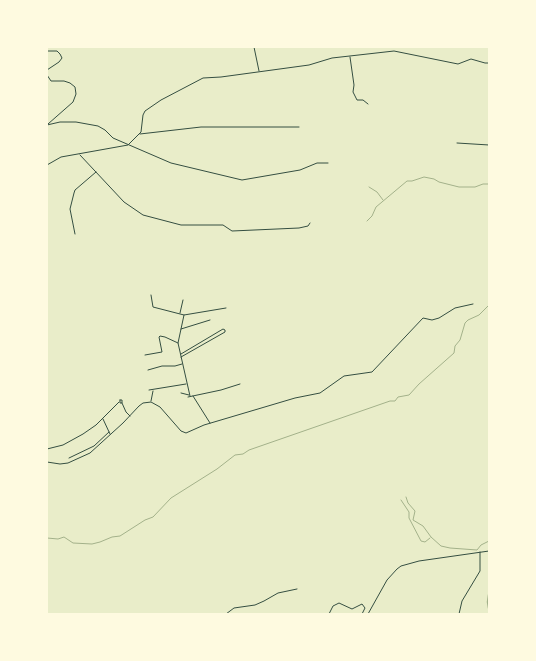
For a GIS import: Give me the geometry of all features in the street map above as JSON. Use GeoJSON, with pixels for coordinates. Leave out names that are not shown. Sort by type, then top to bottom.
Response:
{"type":"FeatureCollection","features":[{"type":"Feature","properties":{"kind":"street"},"geometry":{"type":"LineString","coordinates":[[254,47],[259,72]]}},
{"type":"Feature","properties":{"kind":"street"},"geometry":{"type":"LineString","coordinates":[[47,50],[57,51],[62,58],[47,70]]}},
{"type":"Feature","properties":{"kind":"street"},"geometry":{"type":"LineString","coordinates":[[47,165],[60,158],[128,145],[141,130],[145,111],[161,100],[199,79],[309,65],[332,58],[398,51],[458,64],[470,59],[489,63]]}},
{"type":"Feature","properties":{"kind":"street"},"geometry":{"type":"LineString","coordinates":[[350,57],[354,85],[353,92],[357,100],[363,100],[368,104]]}},
{"type":"Feature","properties":{"kind":"street"},"geometry":{"type":"LineString","coordinates":[[47,75],[52,81],[70,82],[75,87],[76,93],[73,102],[48,125]]}},
{"type":"Feature","properties":{"kind":"street"},"geometry":{"type":"LineString","coordinates":[[48,125],[60,122],[76,122],[98,126],[105,130],[111,138],[170,163],[242,180],[300,170],[313,164],[328,163]]}},
{"type":"Feature","properties":{"kind":"street"},"geometry":{"type":"LineString","coordinates":[[139,134],[187,128],[299,127]]}},
{"type":"Feature","properties":{"kind":"street"},"geometry":{"type":"LineString","coordinates":[[457,143],[489,145]]}},
{"type":"Feature","properties":{"kind":"street"},"geometry":{"type":"LineString","coordinates":[[79,154],[124,202],[141,214],[176,224],[222,225],[232,231],[299,228],[307,226],[310,223]]}},
{"type":"Feature","properties":{"kind":"street"},"geometry":{"type":"LineString","coordinates":[[75,234],[70,209],[73,194],[96,172]]}},
{"type":"Feature","properties":{"kind":"street"},"geometry":{"type":"LineString","coordinates":[[151,295],[153,307],[184,315],[226,308]]}},
{"type":"Feature","properties":{"kind":"street"},"geometry":{"type":"LineString","coordinates":[[179,314],[183,300]]}},
{"type":"Feature","properties":{"kind":"street"},"geometry":{"type":"LineString","coordinates":[[47,462],[60,464],[73,462],[94,450],[131,416],[140,405],[151,402],[161,407],[183,432],[187,432],[211,423],[295,398],[320,393],[344,376],[370,372],[423,319],[426,318],[432,320],[439,318],[455,308],[473,304]]}},
{"type":"Feature","properties":{"kind":"street"},"geometry":{"type":"LineString","coordinates":[[184,315],[178,343],[189,396]]}},
{"type":"Feature","properties":{"kind":"street"},"geometry":{"type":"LineString","coordinates":[[180,329],[210,320]]}},
{"type":"Feature","properties":{"kind":"street"},"geometry":{"type":"LineString","coordinates":[[181,354],[224,329],[225,330],[225,332],[181,357]]}},
{"type":"Feature","properties":{"kind":"street"},"geometry":{"type":"LineString","coordinates":[[145,355],[162,352],[159,336],[178,343]]}},
{"type":"Feature","properties":{"kind":"street"},"geometry":{"type":"LineString","coordinates":[[148,370],[162,366],[176,366],[183,364]]}},
{"type":"Feature","properties":{"kind":"street"},"geometry":{"type":"LineString","coordinates":[[149,390],[187,384]]}},
{"type":"Feature","properties":{"kind":"street"},"geometry":{"type":"LineString","coordinates":[[181,393],[193,396],[240,384]]}},
{"type":"Feature","properties":{"kind":"street"},"geometry":{"type":"LineString","coordinates":[[151,402],[153,390]]}},
{"type":"Feature","properties":{"kind":"street"},"geometry":{"type":"LineString","coordinates":[[193,396],[211,423]]}},
{"type":"Feature","properties":{"kind":"street"},"geometry":{"type":"LineString","coordinates":[[47,449],[63,445],[78,438],[103,418],[120,402],[120,400],[123,402],[122,403],[126,412],[131,416]]}},
{"type":"Feature","properties":{"kind":"street"},"geometry":{"type":"LineString","coordinates":[[103,418],[110,435]]}},
{"type":"Feature","properties":{"kind":"street"},"geometry":{"type":"LineString","coordinates":[[69,458],[93,446],[109,432]]}},
{"type":"Feature","properties":{"kind":"street"},"geometry":{"type":"LineString","coordinates":[[368,614],[387,580],[396,568],[414,562],[489,551]]}},
{"type":"Feature","properties":{"kind":"street"},"geometry":{"type":"LineString","coordinates":[[459,614],[462,601],[478,575],[480,552]]}},
{"type":"Feature","properties":{"kind":"street"},"geometry":{"type":"LineString","coordinates":[[226,614],[234,608],[255,605],[278,593],[297,589]]}},
{"type":"Feature","properties":{"kind":"street"},"geometry":{"type":"LineString","coordinates":[[329,614],[333,606],[339,603],[353,609],[359,604],[362,604],[365,609],[362,614]]}},
{"type":"Feature","properties":{"kind":"waterway"},"geometry":{"type":"LineString","coordinates":[[367,221],[372,216],[376,207],[407,181],[424,177],[459,187],[475,187],[483,184],[489,184]]}},
{"type":"Feature","properties":{"kind":"waterway"},"geometry":{"type":"LineString","coordinates":[[369,187],[377,192],[383,200]]}},
{"type":"Feature","properties":{"kind":"waterway"},"geometry":{"type":"LineString","coordinates":[[47,538],[58,539],[64,537],[73,543],[92,544],[112,537],[120,536],[145,520],[153,517],[171,498],[217,469],[235,455],[243,454],[249,450],[390,401],[395,401],[398,397],[409,395],[419,384],[454,353],[455,346],[460,340],[465,323],[479,315],[489,305]]}},
{"type":"Feature","properties":{"kind":"waterway"},"geometry":{"type":"LineString","coordinates":[[406,497],[408,503],[415,511],[413,520],[423,526],[431,537],[441,546],[477,550],[481,545],[489,541]]}},
{"type":"Feature","properties":{"kind":"waterway"},"geometry":{"type":"LineString","coordinates":[[401,500],[409,512],[409,518],[421,541],[425,542],[430,538]]}},
{"type":"Feature","properties":{"kind":"waterway"},"geometry":{"type":"LineString","coordinates":[[489,595],[489,608]]}}]}
